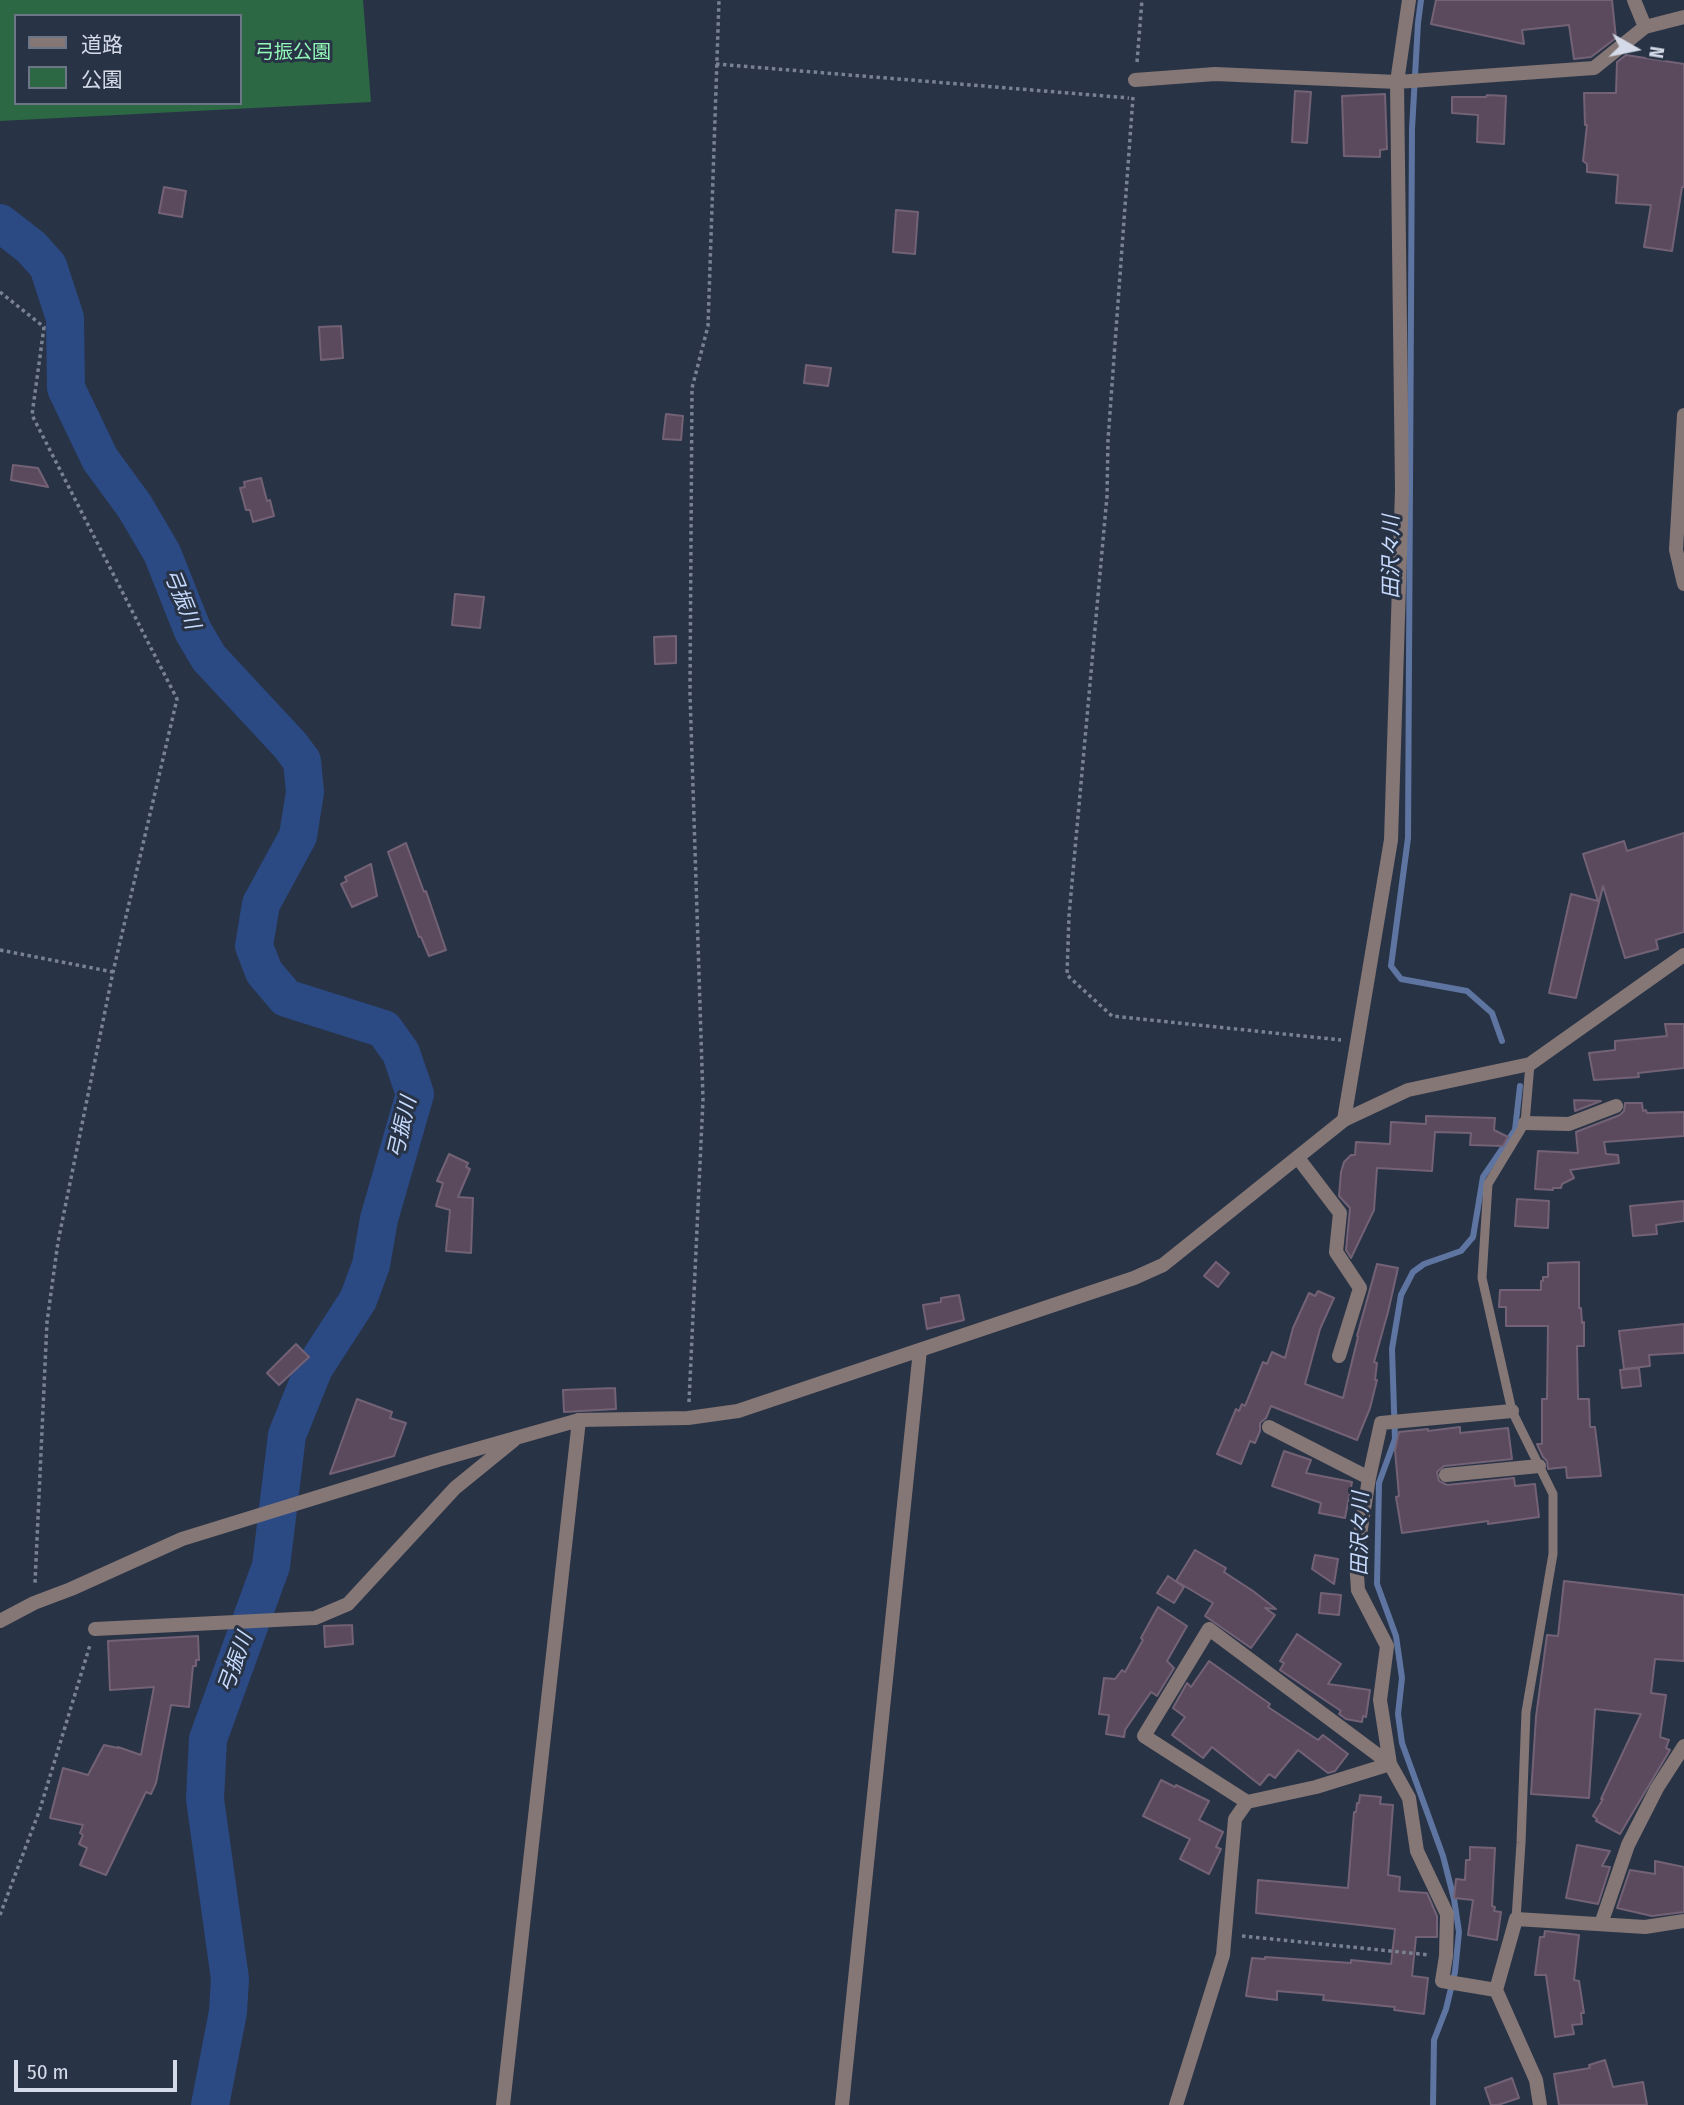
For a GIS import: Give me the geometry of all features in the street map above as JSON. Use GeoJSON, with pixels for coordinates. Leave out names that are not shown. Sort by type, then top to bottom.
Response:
{"type":"FeatureCollection","features":[{"type":"Feature","properties":{"kind":"street"},"geometry":{"type":"LineString","coordinates":[[1344,1120],[1391,840],[1402,491],[1398,82],[1409,0]]}},
{"type":"Feature","properties":{"kind":"street"},"geometry":{"type":"LineString","coordinates":[[1634,0],[1645,27]]}},
{"type":"Feature","properties":{"kind":"street"},"geometry":{"type":"LineString","coordinates":[[1135,80],[1215,74],[1398,82],[1594,68],[1645,27],[1684,17]]}},
{"type":"Feature","properties":{"kind":"street"},"geometry":{"type":"LineString","coordinates":[[1684,415],[1676,550],[1684,584]]}},
{"type":"Feature","properties":{"kind":"street"},"geometry":{"type":"LineString","coordinates":[[0,1620],[182,1539],[438,1460],[579,1420],[688,1418],[738,1411],[1134,1278],[1163,1265],[1344,1120],[1408,1090],[1530,1064],[1684,955]]}},
{"type":"Feature","properties":{"kind":"street"},"geometry":{"type":"LineString","coordinates":[[1525,1123],[1569,1124],[1616,1106]]}},
{"type":"Feature","properties":{"kind":"street"},"geometry":{"type":"LineString","coordinates":[[1298,1158],[1340,1213],[1336,1252],[1360,1288],[1339,1356]]}},
{"type":"Feature","properties":{"kind":"street"},"geometry":{"type":"LineString","coordinates":[[842,2105],[920,1350]]}},
{"type":"Feature","properties":{"kind":"street"},"geometry":{"type":"LineString","coordinates":[[1496,1990],[1442,1981],[1446,1956],[1447,1914],[1417,1852],[1409,1798],[1390,1764],[1380,1700],[1387,1646],[1358,1590],[1356,1560],[1381,1423],[1512,1411]]}},
{"type":"Feature","properties":{"kind":"street"},"geometry":{"type":"LineString","coordinates":[[503,2105],[579,1420]]}},
{"type":"Feature","properties":{"kind":"street"},"geometry":{"type":"LineString","coordinates":[[1269,1427],[1369,1478]]}},
{"type":"Feature","properties":{"kind":"street"},"geometry":{"type":"LineString","coordinates":[[95,1629],[314,1618],[348,1604],[455,1488],[514,1440]]}},
{"type":"Feature","properties":{"kind":"street"},"geometry":{"type":"LineString","coordinates":[[1446,1475],[1539,1466]]}},
{"type":"Feature","properties":{"kind":"street"},"geometry":{"type":"LineString","coordinates":[[1247,1802],[1144,1736],[1209,1629],[1390,1764]]}},
{"type":"Feature","properties":{"kind":"street"},"geometry":{"type":"LineString","coordinates":[[1601,1924],[1628,1846],[1657,1788],[1684,1746]]}},
{"type":"Feature","properties":{"kind":"street"},"geometry":{"type":"LineString","coordinates":[[1176,2105],[1223,1955],[1235,1819],[1247,1802],[1316,1787],[1390,1764]]}},
{"type":"Feature","properties":{"kind":"street"},"geometry":{"type":"LineString","coordinates":[[1540,2105],[1536,2081],[1496,1990],[1516,1919],[1645,1927],[1684,1921]]}},
{"type":"Feature","properties":{"kind":"lane"},"geometry":{"type":"LineString","coordinates":[[1516,1919],[1525,1712],[1553,1554],[1553,1494],[1512,1411],[1482,1278],[1488,1184],[1525,1123],[1530,1064]]}},
{"type":"Feature","properties":{"kind":"path"},"geometry":{"type":"LineString","coordinates":[[688,1418],[703,1099],[690,694],[692,388],[708,326],[719,0]]}},
{"type":"Feature","properties":{"kind":"path"},"geometry":{"type":"LineString","coordinates":[[1142,0],[1108,440],[1107,496],[1069,916],[1067,975],[1112,1016],[1357,1042]]}},
{"type":"Feature","properties":{"kind":"path"},"geometry":{"type":"LineString","coordinates":[[716,64],[1133,98]]}},
{"type":"Feature","properties":{"kind":"path"},"geometry":{"type":"LineString","coordinates":[[0,292],[44,327],[32,415],[177,699],[113,972],[58,1242],[47,1322],[34,1603]]}},
{"type":"Feature","properties":{"kind":"path"},"geometry":{"type":"LineString","coordinates":[[0,950],[113,972]]}},
{"type":"Feature","properties":{"kind":"path"},"geometry":{"type":"LineString","coordinates":[[0,1915],[40,1809],[95,1629]]}},
{"type":"Feature","properties":{"kind":"path"},"geometry":{"type":"LineString","coordinates":[[1225,1934],[1446,1956]]}},
{"type":"Feature","properties":{"kind":"green space","name":"弓振公園"},"geometry":{"type":"Polygon","coordinates":[[[0,0],[363,0],[371,102],[0,121],[0,0]]]}},
{"type":"Feature","properties":{"kind":"building"},"geometry":{"type":"Polygon","coordinates":[[[1436,0],[1612,0],[1616,38],[1591,57],[1574,59],[1569,25],[1522,30],[1524,44],[1431,24],[1436,0]]]}},
{"type":"Feature","properties":{"kind":"building"},"geometry":{"type":"Polygon","coordinates":[[[1626,55],[1684,64],[1684,187],[1672,251],[1644,247],[1651,205],[1616,203],[1618,175],[1587,172],[1587,164],[1583,161],[1587,125],[1584,93],[1616,93],[1617,62],[1626,55]]]}},
{"type":"Feature","properties":{"kind":"building"},"geometry":{"type":"Polygon","coordinates":[[[1295,91],[1311,92],[1307,143],[1292,142],[1295,91]]]}},
{"type":"Feature","properties":{"kind":"building"},"geometry":{"type":"Polygon","coordinates":[[[1385,94],[1387,149],[1380,150],[1380,157],[1344,156],[1342,96],[1385,94]]]}},
{"type":"Feature","properties":{"kind":"building"},"geometry":{"type":"Polygon","coordinates":[[[1506,96],[1504,144],[1477,142],[1478,115],[1452,113],[1452,97],[1506,96]]]}},
{"type":"Feature","properties":{"kind":"building"},"geometry":{"type":"Polygon","coordinates":[[[164,187],[186,191],[182,217],[159,213],[164,187]]]}},
{"type":"Feature","properties":{"kind":"building"},"geometry":{"type":"Polygon","coordinates":[[[896,210],[918,212],[915,254],[893,252],[896,210]]]}},
{"type":"Feature","properties":{"kind":"building"},"geometry":{"type":"Polygon","coordinates":[[[341,326],[343,358],[321,360],[319,327],[341,326]]]}},
{"type":"Feature","properties":{"kind":"building"},"geometry":{"type":"Polygon","coordinates":[[[806,365],[831,368],[828,386],[804,383],[806,365]]]}},
{"type":"Feature","properties":{"kind":"building"},"geometry":{"type":"Polygon","coordinates":[[[666,414],[683,416],[681,440],[663,439],[666,414]]]}},
{"type":"Feature","properties":{"kind":"building"},"geometry":{"type":"Polygon","coordinates":[[[13,465],[38,468],[48,487],[11,480],[13,465]]]}},
{"type":"Feature","properties":{"kind":"building"},"geometry":{"type":"Polygon","coordinates":[[[261,478],[274,516],[253,522],[250,510],[246,510],[240,488],[245,487],[244,482],[261,478]]]}},
{"type":"Feature","properties":{"kind":"building"},"geometry":{"type":"Polygon","coordinates":[[[455,594],[484,597],[480,628],[452,625],[455,594]]]}},
{"type":"Feature","properties":{"kind":"building"},"geometry":{"type":"Polygon","coordinates":[[[676,636],[676,663],[655,664],[654,637],[676,636]]]}},
{"type":"Feature","properties":{"kind":"building"},"geometry":{"type":"Polygon","coordinates":[[[1684,833],[1684,932],[1656,940],[1658,949],[1625,958],[1603,886],[1576,998],[1549,993],[1571,894],[1598,901],[1583,854],[1624,841],[1627,851],[1684,833]]]}},
{"type":"Feature","properties":{"kind":"building"},"geometry":{"type":"Polygon","coordinates":[[[406,843],[446,950],[429,956],[419,937],[388,852],[406,843]]]}},
{"type":"Feature","properties":{"kind":"building"},"geometry":{"type":"Polygon","coordinates":[[[371,864],[377,896],[352,907],[341,884],[347,881],[345,877],[371,864]]]}},
{"type":"Feature","properties":{"kind":"building"},"geometry":{"type":"Polygon","coordinates":[[[1665,1024],[1684,1024],[1684,1068],[1638,1073],[1639,1077],[1594,1080],[1589,1053],[1615,1050],[1615,1041],[1667,1036],[1665,1024]]]}},
{"type":"Feature","properties":{"kind":"building"},"geometry":{"type":"Polygon","coordinates":[[[1574,1100],[1601,1101],[1575,1111],[1574,1100]]]}},
{"type":"Feature","properties":{"kind":"building"},"geometry":{"type":"Polygon","coordinates":[[[1625,1103],[1642,1103],[1643,1111],[1646,1110],[1647,1113],[1684,1112],[1684,1136],[1604,1142],[1606,1154],[1618,1155],[1619,1163],[1570,1170],[1574,1178],[1562,1184],[1561,1188],[1535,1189],[1538,1151],[1578,1153],[1576,1132],[1620,1115],[1624,1111],[1625,1103]]]}},
{"type":"Feature","properties":{"kind":"building"},"geometry":{"type":"Polygon","coordinates":[[[1426,1116],[1495,1118],[1494,1130],[1508,1137],[1503,1146],[1470,1145],[1471,1133],[1435,1132],[1432,1171],[1377,1168],[1374,1210],[1351,1258],[1346,1250],[1350,1208],[1339,1196],[1344,1162],[1351,1155],[1355,1155],[1356,1142],[1390,1144],[1391,1122],[1426,1124],[1426,1116]]]}},
{"type":"Feature","properties":{"kind":"building"},"geometry":{"type":"Polygon","coordinates":[[[449,1154],[468,1163],[466,1167],[470,1169],[458,1197],[473,1198],[471,1253],[446,1251],[450,1210],[436,1206],[443,1183],[437,1181],[449,1154]]]}},
{"type":"Feature","properties":{"kind":"building"},"geometry":{"type":"Polygon","coordinates":[[[1517,1199],[1549,1201],[1548,1228],[1515,1226],[1517,1199]]]}},
{"type":"Feature","properties":{"kind":"building"},"geometry":{"type":"Polygon","coordinates":[[[1684,1201],[1684,1221],[1656,1225],[1657,1234],[1633,1236],[1630,1206],[1684,1201]]]}},
{"type":"Feature","properties":{"kind":"building"},"geometry":{"type":"Polygon","coordinates":[[[1216,1262],[1229,1273],[1218,1287],[1204,1276],[1216,1262]]]}},
{"type":"Feature","properties":{"kind":"building"},"geometry":{"type":"Polygon","coordinates":[[[1579,1262],[1579,1308],[1582,1323],[1584,1322],[1584,1346],[1577,1346],[1578,1399],[1589,1399],[1590,1427],[1595,1427],[1601,1476],[1567,1478],[1566,1467],[1548,1469],[1547,1461],[1537,1444],[1542,1444],[1542,1399],[1547,1399],[1548,1326],[1506,1326],[1506,1307],[1499,1307],[1500,1290],[1541,1290],[1543,1277],[1548,1277],[1548,1263],[1579,1262]]]}},
{"type":"Feature","properties":{"kind":"building"},"geometry":{"type":"Polygon","coordinates":[[[1377,1264],[1398,1268],[1374,1362],[1377,1363],[1377,1380],[1370,1408],[1357,1440],[1271,1406],[1266,1418],[1260,1423],[1255,1443],[1250,1441],[1241,1464],[1217,1454],[1236,1409],[1239,1411],[1242,1404],[1245,1406],[1263,1362],[1267,1364],[1272,1352],[1285,1358],[1293,1328],[1309,1293],[1315,1296],[1318,1291],[1334,1298],[1320,1329],[1305,1384],[1343,1398],[1377,1264]]]}},
{"type":"Feature","properties":{"kind":"building"},"geometry":{"type":"Polygon","coordinates":[[[959,1295],[964,1320],[927,1329],[923,1305],[959,1295]]]}},
{"type":"Feature","properties":{"kind":"building"},"geometry":{"type":"Polygon","coordinates":[[[1684,1324],[1684,1353],[1649,1355],[1650,1366],[1624,1369],[1619,1331],[1684,1324]]]}},
{"type":"Feature","properties":{"kind":"building"},"geometry":{"type":"Polygon","coordinates":[[[296,1344],[309,1357],[279,1385],[267,1373],[296,1344]]]}},
{"type":"Feature","properties":{"kind":"building"},"geometry":{"type":"Polygon","coordinates":[[[1639,1368],[1641,1386],[1622,1388],[1620,1370],[1639,1368]]]}},
{"type":"Feature","properties":{"kind":"building"},"geometry":{"type":"Polygon","coordinates":[[[615,1388],[616,1409],[564,1412],[563,1390],[615,1388]]]}},
{"type":"Feature","properties":{"kind":"building"},"geometry":{"type":"Polygon","coordinates":[[[357,1399],[392,1412],[390,1418],[406,1423],[394,1456],[330,1474],[357,1399]]]}},
{"type":"Feature","properties":{"kind":"building"},"geometry":{"type":"Polygon","coordinates":[[[1460,1427],[1460,1433],[1508,1428],[1512,1459],[1444,1466],[1437,1472],[1439,1481],[1447,1485],[1514,1478],[1515,1486],[1535,1484],[1539,1517],[1402,1533],[1396,1497],[1399,1496],[1395,1450],[1399,1432],[1460,1427]]]}},
{"type":"Feature","properties":{"kind":"building"},"geometry":{"type":"Polygon","coordinates":[[[1284,1451],[1311,1460],[1306,1473],[1352,1482],[1345,1518],[1319,1513],[1321,1503],[1272,1486],[1284,1451]]]}},
{"type":"Feature","properties":{"kind":"building"},"geometry":{"type":"Polygon","coordinates":[[[1195,1550],[1226,1568],[1224,1572],[1276,1609],[1265,1608],[1275,1615],[1251,1648],[1205,1616],[1213,1603],[1176,1581],[1195,1550]]]}},
{"type":"Feature","properties":{"kind":"building"},"geometry":{"type":"Polygon","coordinates":[[[1315,1555],[1338,1559],[1334,1584],[1312,1569],[1315,1555]]]}},
{"type":"Feature","properties":{"kind":"building"},"geometry":{"type":"Polygon","coordinates":[[[1168,1576],[1184,1587],[1174,1603],[1157,1593],[1168,1576]]]}},
{"type":"Feature","properties":{"kind":"building"},"geometry":{"type":"Polygon","coordinates":[[[1564,1581],[1684,1595],[1684,1661],[1655,1659],[1651,1693],[1666,1695],[1660,1737],[1669,1740],[1666,1748],[1670,1750],[1620,1834],[1596,1821],[1593,1816],[1641,1714],[1595,1709],[1589,1798],[1531,1794],[1536,1717],[1547,1635],[1558,1636],[1564,1581]]]}},
{"type":"Feature","properties":{"kind":"building"},"geometry":{"type":"Polygon","coordinates":[[[1321,1593],[1341,1595],[1339,1615],[1319,1613],[1321,1593]]]}},
{"type":"Feature","properties":{"kind":"building"},"geometry":{"type":"Polygon","coordinates":[[[1158,1607],[1187,1626],[1167,1661],[1174,1668],[1157,1696],[1151,1692],[1125,1730],[1124,1737],[1106,1734],[1109,1715],[1099,1714],[1104,1678],[1115,1679],[1122,1670],[1125,1672],[1158,1607]]]}},
{"type":"Feature","properties":{"kind":"building"},"geometry":{"type":"Polygon","coordinates":[[[352,1625],[353,1644],[325,1647],[324,1626],[352,1625]]]}},
{"type":"Feature","properties":{"kind":"building"},"geometry":{"type":"Polygon","coordinates":[[[1297,1634],[1341,1664],[1328,1684],[1370,1690],[1366,1717],[1363,1716],[1362,1722],[1346,1719],[1339,1714],[1341,1711],[1280,1670],[1284,1663],[1280,1661],[1297,1634]]]}},
{"type":"Feature","properties":{"kind":"building"},"geometry":{"type":"Polygon","coordinates":[[[198,1636],[199,1660],[196,1660],[196,1666],[193,1666],[189,1707],[171,1705],[156,1783],[151,1794],[146,1792],[106,1875],[80,1865],[87,1848],[79,1844],[83,1825],[50,1818],[63,1768],[88,1775],[104,1745],[141,1755],[154,1687],[110,1690],[108,1641],[198,1636]]]}},
{"type":"Feature","properties":{"kind":"building"},"geometry":{"type":"Polygon","coordinates":[[[1209,1661],[1270,1704],[1268,1707],[1318,1740],[1323,1735],[1348,1754],[1335,1771],[1328,1773],[1298,1750],[1275,1778],[1269,1774],[1260,1785],[1212,1747],[1203,1758],[1172,1735],[1185,1717],[1173,1708],[1187,1683],[1191,1687],[1209,1661]]]}},
{"type":"Feature","properties":{"kind":"building"},"geometry":{"type":"Polygon","coordinates":[[[1161,1780],[1209,1801],[1199,1820],[1223,1832],[1216,1847],[1221,1849],[1209,1874],[1180,1859],[1190,1839],[1143,1816],[1161,1780]]]}},
{"type":"Feature","properties":{"kind":"building"},"geometry":{"type":"Polygon","coordinates":[[[1360,1795],[1381,1797],[1380,1804],[1393,1805],[1388,1875],[1400,1877],[1399,1891],[1427,1893],[1437,1916],[1437,1937],[1416,1937],[1412,1976],[1428,1978],[1424,2014],[1394,2010],[1395,2007],[1323,2000],[1324,1995],[1277,1991],[1277,2000],[1246,1996],[1252,1958],[1351,1963],[1351,1960],[1391,1964],[1395,1929],[1256,1913],[1258,1880],[1348,1888],[1354,1812],[1360,1795]]]}},
{"type":"Feature","properties":{"kind":"building"},"geometry":{"type":"Polygon","coordinates":[[[1577,1845],[1610,1851],[1602,1866],[1610,1867],[1598,1904],[1566,1898],[1577,1845]]]}},
{"type":"Feature","properties":{"kind":"building"},"geometry":{"type":"Polygon","coordinates":[[[1470,1847],[1495,1848],[1492,1906],[1495,1907],[1494,1911],[1501,1912],[1497,1940],[1468,1935],[1473,1900],[1454,1898],[1456,1879],[1465,1880],[1470,1847]]]}},
{"type":"Feature","properties":{"kind":"building"},"geometry":{"type":"Polygon","coordinates":[[[1655,1861],[1684,1867],[1684,1912],[1652,1916],[1617,1908],[1630,1870],[1655,1874],[1655,1861]]]}},
{"type":"Feature","properties":{"kind":"building"},"geometry":{"type":"Polygon","coordinates":[[[1545,1931],[1579,1935],[1574,1980],[1579,1981],[1584,2013],[1581,2013],[1582,2024],[1572,2025],[1574,2034],[1555,2037],[1546,1975],[1535,1975],[1540,1937],[1544,1937],[1545,1931]]]}},
{"type":"Feature","properties":{"kind":"building"},"geometry":{"type":"Polygon","coordinates":[[[1605,2060],[1613,2087],[1643,2082],[1647,2105],[1559,2105],[1554,2074],[1590,2068],[1589,2065],[1605,2060]]]}},
{"type":"Feature","properties":{"kind":"building"},"geometry":{"type":"Polygon","coordinates":[[[1512,2078],[1519,2098],[1491,2105],[1485,2088],[1512,2078]]]}},
{"type":"Feature","properties":{"kind":"waterway","name":"田沢々川"},"geometry":{"type":"LineString","coordinates":[[1421,0],[1412,129],[1408,838],[1391,966],[1401,979],[1467,991],[1492,1013],[1502,1041]]}},
{"type":"Feature","properties":{"kind":"waterway","name":"弓振川"},"geometry":{"type":"LineString","coordinates":[[0,223],[31,247],[48,266],[65,318],[66,388],[100,459],[135,507],[162,553],[193,631],[209,658],[302,761],[305,792],[298,836],[261,904],[254,946],[264,972],[286,998],[384,1029],[401,1053],[415,1094],[379,1219],[371,1265],[358,1300],[314,1368],[287,1435],[271,1566],[208,1739],[205,1799],[230,1979],[228,2012],[210,2105]]}},
{"type":"Feature","properties":{"kind":"waterway","name":"田沢々川"},"geometry":{"type":"LineString","coordinates":[[1433,2105],[1434,2040],[1446,2009],[1455,1972],[1459,1932],[1443,1856],[1402,1743],[1398,1714],[1402,1678],[1396,1636],[1377,1584],[1379,1483],[1395,1439],[1392,1349],[1401,1295],[1413,1272],[1424,1264],[1461,1251],[1473,1237],[1483,1177],[1515,1130],[1520,1086]]}}]}
